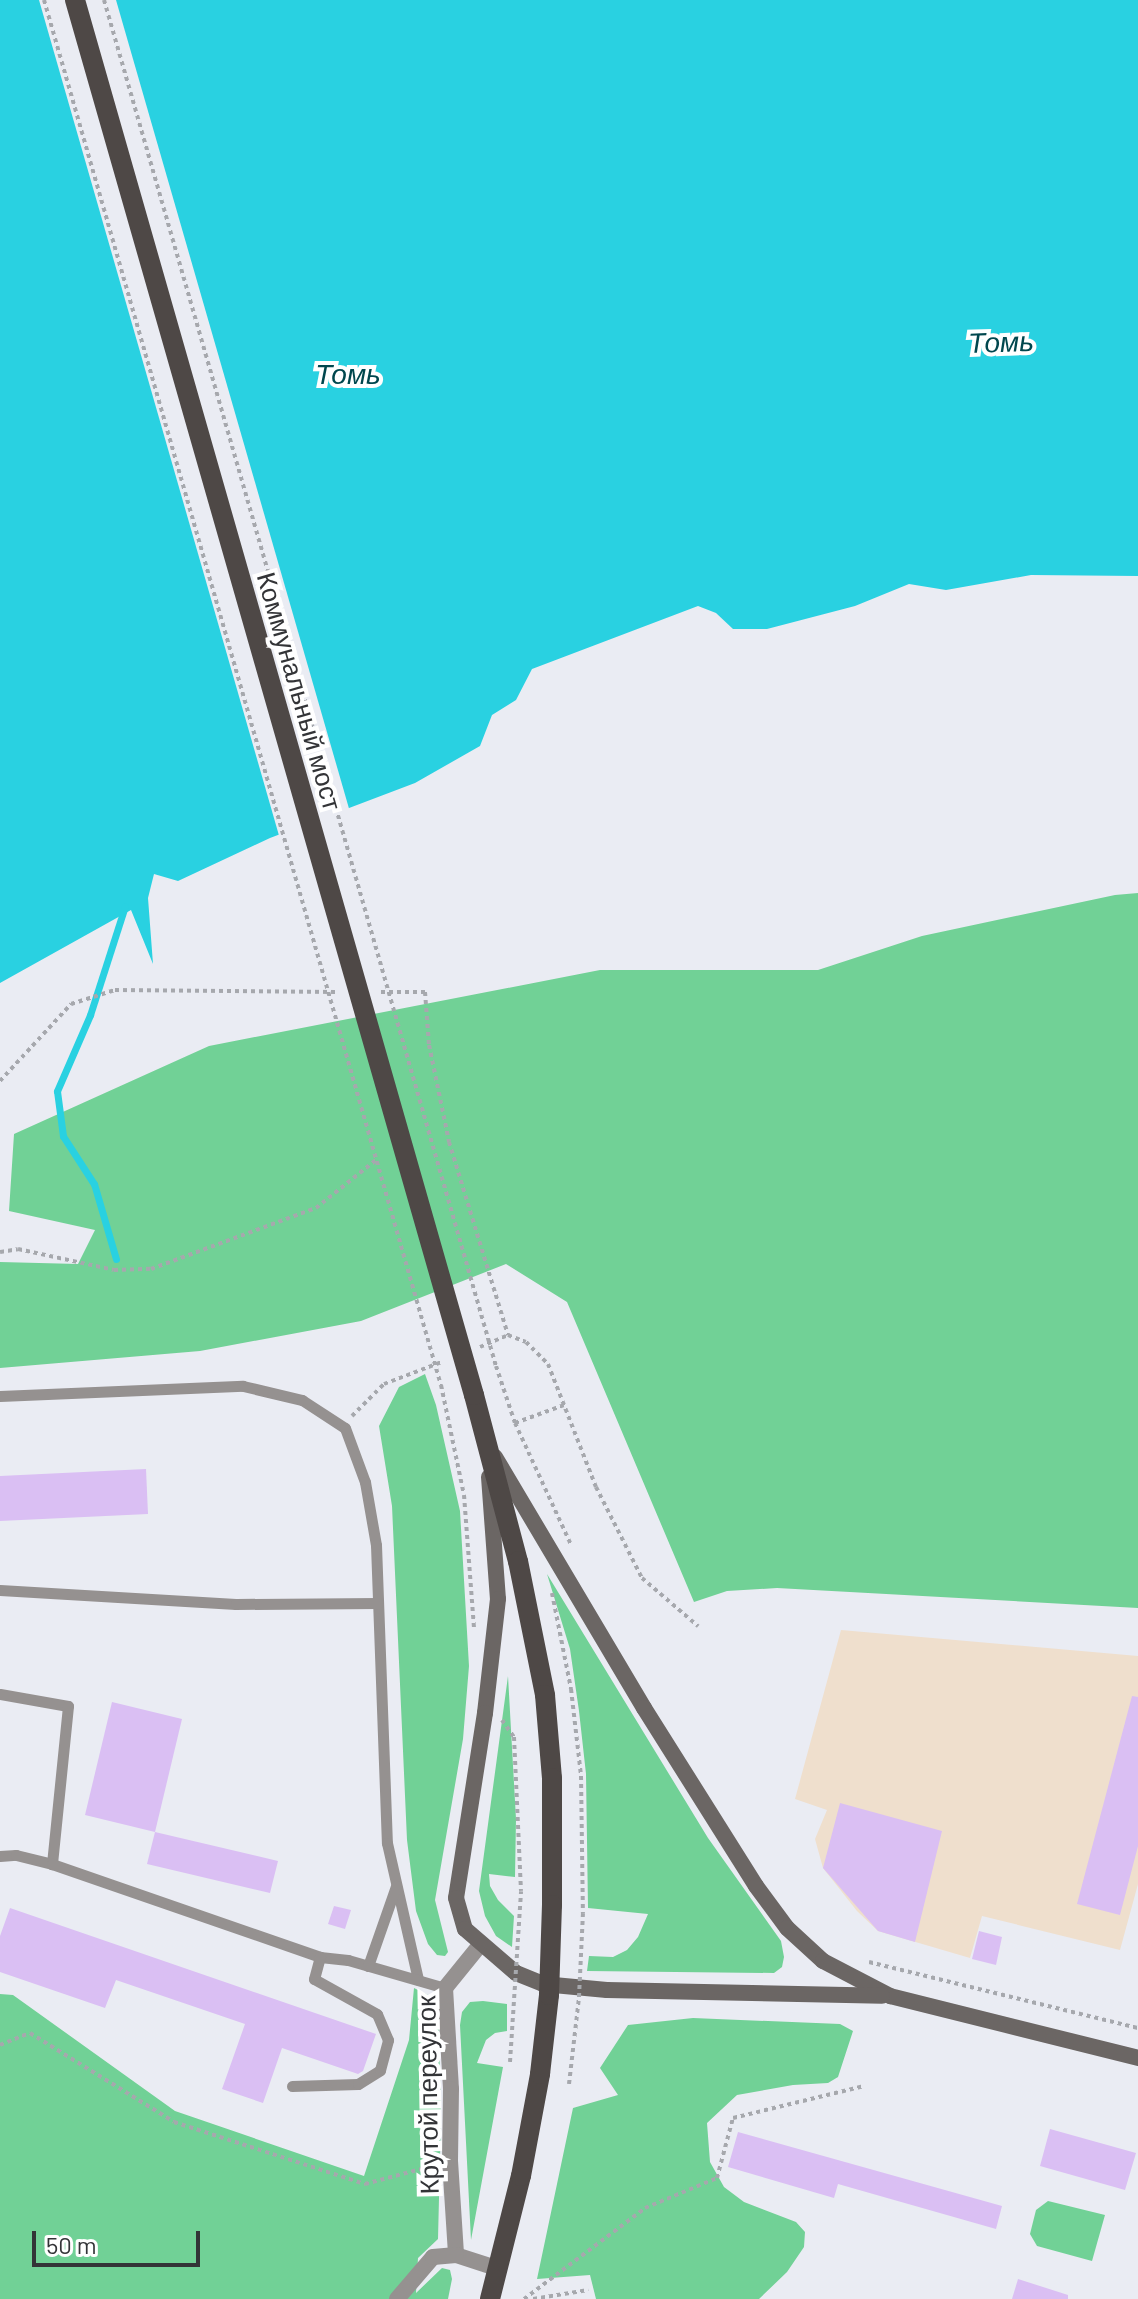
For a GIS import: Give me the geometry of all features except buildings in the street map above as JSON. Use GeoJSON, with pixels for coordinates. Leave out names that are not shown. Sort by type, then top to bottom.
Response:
{"type":"FeatureCollection","features":[{"type":"Feature","properties":{"kind":"main road","name":"Коммунальный мост"},"geometry":{"type":"LineString","coordinates":[[75,0],[474,1395],[518,1561],[545,1695],[552,1778],[549,1995],[540,2074],[490,2299]]}},
{"type":"Feature","properties":{"kind":"main road"},"geometry":{"type":"LineString","coordinates":[[487,1444],[756,1886],[787,1928],[823,1961],[890,1996]]}},
{"type":"Feature","properties":{"kind":"main road"},"geometry":{"type":"LineString","coordinates":[[487,1444],[498,1599],[485,1713],[456,1898],[465,1929],[480,1945],[516,1973],[543,1984],[607,1990],[890,1996],[1138,2058]]}},
{"type":"Feature","properties":{"kind":"street","name":"Крутой переулок"},"geometry":{"type":"LineString","coordinates":[[456,2255],[445,1988],[480,1945]]}},
{"type":"Feature","properties":{"kind":"street"},"geometry":{"type":"LineString","coordinates":[[397,2299],[433,2257],[456,2255],[499,2269]]}},
{"type":"Feature","properties":{"kind":"lane"},"geometry":{"type":"LineString","coordinates":[[0,1396],[243,1386],[302,1400],[341,1426],[365,1482],[376,1545],[387,1843],[418,1980]]}},
{"type":"Feature","properties":{"kind":"lane"},"geometry":{"type":"LineString","coordinates":[[0,1590],[236,1604],[378,1603]]}},
{"type":"Feature","properties":{"kind":"lane"},"geometry":{"type":"LineString","coordinates":[[0,1694],[68,1706],[52,1864]]}},
{"type":"Feature","properties":{"kind":"lane"},"geometry":{"type":"LineString","coordinates":[[0,1856],[16,1855],[52,1864],[320,1957],[368,1966],[445,1988]]}},
{"type":"Feature","properties":{"kind":"lane"},"geometry":{"type":"LineString","coordinates":[[368,1966],[396,1885]]}},
{"type":"Feature","properties":{"kind":"lane"},"geometry":{"type":"LineString","coordinates":[[292,2086],[358,2084],[380,2070],[388,2040],[377,2014],[314,1979],[320,1957]]}},
{"type":"Feature","properties":{"kind":"path"},"geometry":{"type":"LineString","coordinates":[[44,0],[441,1385]]}},
{"type":"Feature","properties":{"kind":"path","name":"Коммунальный мост"},"geometry":{"type":"LineString","coordinates":[[104,0],[496,1366],[515,1423],[573,1548]]}},
{"type":"Feature","properties":{"kind":"path"},"geometry":{"type":"LineString","coordinates":[[0,1081],[71,1004],[115,990],[347,992]]}},
{"type":"Feature","properties":{"kind":"path"},"geometry":{"type":"LineString","coordinates":[[378,992],[425,992],[429,1045],[449,1142],[508,1335]]}},
{"type":"Feature","properties":{"kind":"path"},"geometry":{"type":"LineString","coordinates":[[0,1252],[18,1249],[114,1270],[151,1269],[316,1208],[376,1160]]}},
{"type":"Feature","properties":{"kind":"path"},"geometry":{"type":"LineString","coordinates":[[467,1352],[508,1335],[526,1342],[543,1358],[596,1487],[642,1578],[698,1626]]}},
{"type":"Feature","properties":{"kind":"path"},"geometry":{"type":"LineString","coordinates":[[341,1426],[384,1384],[453,1357]]}},
{"type":"Feature","properties":{"kind":"path"},"geometry":{"type":"LineString","coordinates":[[515,1423],[564,1405]]}},
{"type":"Feature","properties":{"kind":"path"},"geometry":{"type":"LineString","coordinates":[[569,1583],[552,1592],[571,1689],[581,1776],[583,1913],[579,1997],[569,2084]]}},
{"type":"Feature","properties":{"kind":"path"},"geometry":{"type":"LineString","coordinates":[[510,2062],[521,1891]]}},
{"type":"Feature","properties":{"kind":"path"},"geometry":{"type":"LineString","coordinates":[[861,1960],[1138,2028]]}},
{"type":"Feature","properties":{"kind":"path"},"geometry":{"type":"LineString","coordinates":[[0,2045],[30,2033],[174,2122],[365,2184],[450,2161]]}},
{"type":"Feature","properties":{"kind":"path"},"geometry":{"type":"LineString","coordinates":[[524,2299],[645,2208],[717,2178],[733,2118],[864,2086]]}},
{"type":"Feature","properties":{"kind":"path"},"geometry":{"type":"LineString","coordinates":[[533,2299],[588,2290]]}},
{"type":"Feature","properties":{"kind":"shaded area"},"geometry":{"type":"Polygon","coordinates":[[[841,1630],[1138,1656],[1138,1884],[1120,1950],[982,1916],[970,1958],[878,1931],[857,1911],[823,1868],[815,1839],[827,1810],[795,1799],[841,1630]]]}},
{"type":"Feature","properties":{"kind":"green space"},"geometry":{"type":"Polygon","coordinates":[[[1138,893],[1138,1608],[777,1588],[727,1591],[694,1602],[567,1302],[506,1264],[361,1321],[200,1351],[0,1368],[0,1262],[78,1264],[95,1230],[9,1211],[14,1134],[209,1046],[600,970],[818,970],[922,936],[1115,895],[1138,893]]]}},
{"type":"Feature","properties":{"kind":"green space"},"geometry":{"type":"Polygon","coordinates":[[[425,1374],[436,1405],[460,1511],[469,1666],[463,1739],[435,1900],[448,1952],[445,1956],[437,1955],[428,1944],[416,1911],[407,1840],[392,1506],[379,1426],[399,1387],[425,1374]]]}},
{"type":"Feature","properties":{"kind":"green space"},"geometry":{"type":"Polygon","coordinates":[[[547,1574],[708,1838],[781,1941],[782,1967],[774,1973],[587,1971],[589,1956],[613,1957],[627,1950],[638,1937],[648,1914],[588,1908],[586,1774],[579,1711],[570,1649],[547,1574]]]}},
{"type":"Feature","properties":{"kind":"green space"},"geometry":{"type":"Polygon","coordinates":[[[508,1676],[516,1819],[515,1877],[489,1874],[490,1886],[498,1900],[514,1916],[512,1947],[496,1936],[485,1916],[479,1891],[508,1676]]]}},
{"type":"Feature","properties":{"kind":"green space"},"geometry":{"type":"Polygon","coordinates":[[[414,1988],[438,2000],[441,2116],[438,2239],[418,2258],[416,2293],[442,2268],[450,2270],[452,2279],[448,2299],[0,2299],[0,1994],[13,1995],[175,2111],[364,2176],[409,2040],[414,1988]]]}},
{"type":"Feature","properties":{"kind":"green space"},"geometry":{"type":"Polygon","coordinates":[[[470,2002],[507,2004],[507,2031],[495,2033],[486,2040],[477,2063],[503,2067],[471,2240],[460,2025],[462,2012],[470,2002]]]}},
{"type":"Feature","properties":{"kind":"green space"},"geometry":{"type":"Polygon","coordinates":[[[693,2018],[840,2024],[853,2031],[838,2077],[828,2083],[793,2085],[737,2095],[707,2123],[710,2162],[724,2187],[744,2202],[796,2222],[805,2232],[804,2247],[787,2272],[759,2299],[596,2299],[590,2275],[537,2279],[573,2108],[618,2095],[600,2068],[628,2025],[693,2018]]]}},
{"type":"Feature","properties":{"kind":"green space"},"geometry":{"type":"Polygon","coordinates":[[[1048,2201],[1105,2215],[1092,2261],[1037,2246],[1030,2234],[1036,2210],[1048,2201]]]}},
{"type":"Feature","properties":{"kind":"water","name":"Томь"},"geometry":{"type":"Polygon","coordinates":[[[0,0],[1138,0],[1138,576],[1031,575],[946,590],[909,584],[855,606],[767,629],[733,629],[716,613],[698,606],[532,669],[516,700],[492,715],[480,746],[415,783],[270,838],[178,881],[154,874],[148,898],[153,964],[131,910],[0,983],[0,0]]]}},
{"type":"Feature","properties":{"kind":"pier"},"geometry":{"type":"Polygon","coordinates":[[[39,0],[116,0],[350,812],[280,839],[39,0]]]}},
{"type":"Feature","properties":{"kind":"waterway"},"geometry":{"type":"LineString","coordinates":[[116,1259],[94,1184],[63,1136],[57,1091],[90,1015],[125,906]]}}]}
